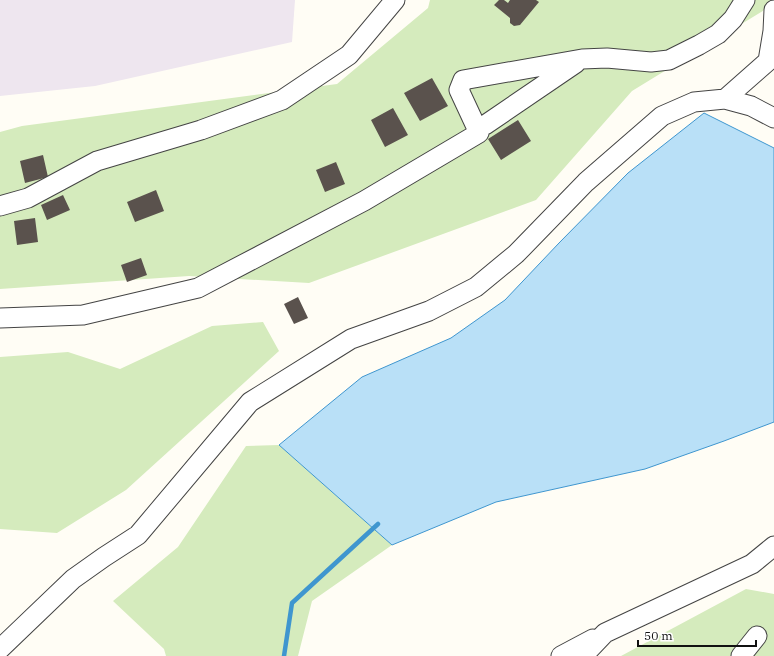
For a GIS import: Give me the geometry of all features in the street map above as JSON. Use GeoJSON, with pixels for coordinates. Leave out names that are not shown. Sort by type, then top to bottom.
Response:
{"type":"FeatureCollection","features":[{"type":"Feature","properties":{"kind":"street"},"geometry":{"type":"LineString","coordinates":[[0,206],[28,198],[97,161],[201,130],[282,100],[349,55],[395,0]]}},
{"type":"Feature","properties":{"kind":"street"},"geometry":{"type":"LineString","coordinates":[[0,318],[83,315],[198,288],[364,201],[479,133],[458,90],[463,80],[582,59],[607,58],[651,62],[669,60],[718,34],[733,19],[745,0]]}},
{"type":"Feature","properties":{"kind":"street"},"geometry":{"type":"LineString","coordinates":[[725,99],[768,61],[774,10]]}},
{"type":"Feature","properties":{"kind":"street"},"geometry":{"type":"LineString","coordinates":[[485,125],[582,59]]}},
{"type":"Feature","properties":{"kind":"street"},"geometry":{"type":"LineString","coordinates":[[0,649],[74,580],[104,557],[138,535],[250,402],[351,339],[429,311],[476,287],[516,254],[586,182],[662,116],[694,102],[725,99],[751,106],[774,118]]}},
{"type":"Feature","properties":{"kind":"street"},"geometry":{"type":"LineString","coordinates":[[561,656],[605,633],[752,564],[774,546]]}},
{"type":"Feature","properties":{"kind":"street"},"geometry":{"type":"LineString","coordinates":[[583,656],[605,633]]}},
{"type":"Feature","properties":{"kind":"street"},"geometry":{"type":"LineString","coordinates":[[741,656],[757,636]]}},
{"type":"Feature","properties":{"kind":"shaded area"},"geometry":{"type":"Polygon","coordinates":[[[0,0],[295,0],[292,42],[95,86],[0,96],[0,0]]]}},
{"type":"Feature","properties":{"kind":"green space"},"geometry":{"type":"Polygon","coordinates":[[[430,0],[774,0],[774,4],[632,91],[536,200],[309,283],[189,276],[0,289],[0,132],[22,126],[337,84],[428,8],[430,0]]]}},
{"type":"Feature","properties":{"kind":"green space"},"geometry":{"type":"Polygon","coordinates":[[[263,322],[279,351],[126,490],[57,533],[0,529],[0,357],[68,352],[120,369],[212,326],[263,322]]]}},
{"type":"Feature","properties":{"kind":"green space"},"geometry":{"type":"Polygon","coordinates":[[[279,445],[392,545],[312,601],[298,656],[166,656],[164,649],[113,601],[178,547],[246,446],[279,445]]]}},
{"type":"Feature","properties":{"kind":"green space"},"geometry":{"type":"Polygon","coordinates":[[[746,589],[774,594],[774,656],[621,656],[746,589]]]}},
{"type":"Feature","properties":{"kind":"water"},"geometry":{"type":"Polygon","coordinates":[[[704,113],[774,148],[774,422],[645,469],[496,502],[392,545],[279,445],[362,377],[451,338],[505,300],[628,173],[704,113]]]}},
{"type":"Feature","properties":{"kind":"building"},"geometry":{"type":"Polygon","coordinates":[[[499,0],[504,0],[508,3],[510,0],[536,0],[539,2],[520,25],[514,26],[510,23],[510,18],[494,5],[499,0]]]}},
{"type":"Feature","properties":{"kind":"building"},"geometry":{"type":"Polygon","coordinates":[[[432,78],[448,106],[420,121],[404,93],[432,78]]]}},
{"type":"Feature","properties":{"kind":"building"},"geometry":{"type":"Polygon","coordinates":[[[393,108],[408,135],[385,147],[371,120],[393,108]]]}},
{"type":"Feature","properties":{"kind":"building"},"geometry":{"type":"Polygon","coordinates":[[[518,120],[531,141],[501,160],[488,139],[518,120]]]}},
{"type":"Feature","properties":{"kind":"building"},"geometry":{"type":"Polygon","coordinates":[[[43,155],[48,177],[25,183],[20,161],[43,155]]]}},
{"type":"Feature","properties":{"kind":"building"},"geometry":{"type":"Polygon","coordinates":[[[336,162],[345,184],[325,192],[316,170],[336,162]]]}},
{"type":"Feature","properties":{"kind":"building"},"geometry":{"type":"Polygon","coordinates":[[[156,190],[164,211],[135,222],[127,202],[156,190]]]}},
{"type":"Feature","properties":{"kind":"building"},"geometry":{"type":"Polygon","coordinates":[[[63,195],[70,210],[47,220],[41,205],[63,195]]]}},
{"type":"Feature","properties":{"kind":"building"},"geometry":{"type":"Polygon","coordinates":[[[35,218],[38,242],[17,245],[14,221],[35,218]]]}},
{"type":"Feature","properties":{"kind":"building"},"geometry":{"type":"Polygon","coordinates":[[[141,258],[147,275],[127,282],[121,265],[141,258]]]}},
{"type":"Feature","properties":{"kind":"building"},"geometry":{"type":"Polygon","coordinates":[[[298,297],[308,318],[294,324],[284,304],[298,297]]]}},
{"type":"Feature","properties":{"kind":"waterway"},"geometry":{"type":"LineString","coordinates":[[284,656],[292,603],[378,524]]}}]}
